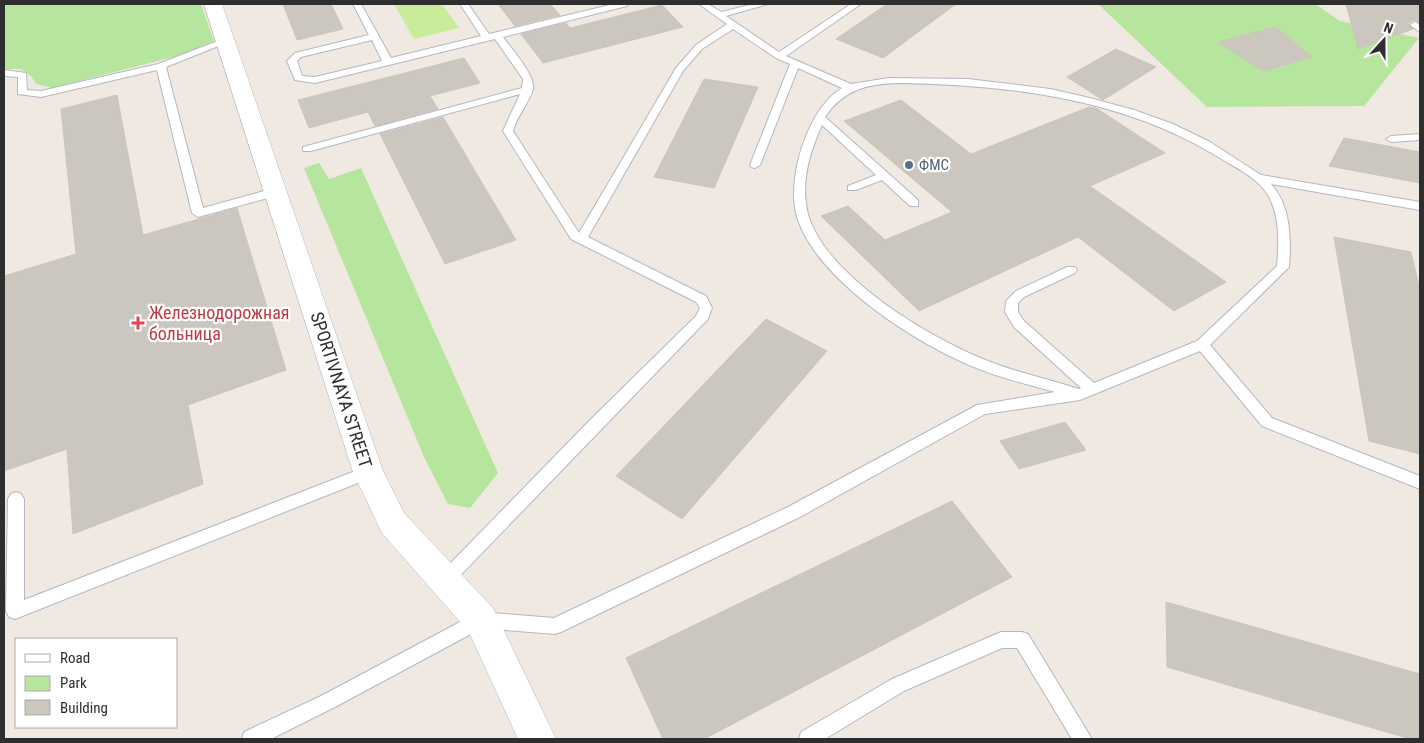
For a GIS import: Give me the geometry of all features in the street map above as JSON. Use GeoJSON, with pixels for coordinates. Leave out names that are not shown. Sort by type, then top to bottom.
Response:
{"type":"FeatureCollection","features":[{"type":"Feature","properties":{"kind":"street","name":"SPORTIVNAYA STREET"},"geometry":{"type":"LineString","coordinates":[[213,4],[368,472],[394,524],[481,620],[537,739]]}},
{"type":"Feature","properties":{"kind":"lane"},"geometry":{"type":"LineString","coordinates":[[357,4],[388,62]]}},
{"type":"Feature","properties":{"kind":"lane"},"geometry":{"type":"LineString","coordinates":[[445,580],[705,313],[706,308],[701,298],[575,236],[508,131],[509,122],[528,89],[528,79],[464,4]]}},
{"type":"Feature","properties":{"kind":"lane"},"geometry":{"type":"LineString","coordinates":[[374,37],[298,55],[292,61],[298,78],[315,80],[620,4]]}},
{"type":"Feature","properties":{"kind":"lane"},"geometry":{"type":"LineString","coordinates":[[703,4],[779,56],[851,88]]}},
{"type":"Feature","properties":{"kind":"lane"},"geometry":{"type":"LineString","coordinates":[[719,15],[764,4]]}},
{"type":"Feature","properties":{"kind":"lane"},"geometry":{"type":"LineString","coordinates":[[779,56],[857,4]]}},
{"type":"Feature","properties":{"kind":"lane"},"geometry":{"type":"LineString","coordinates":[[582,239],[679,70],[699,47],[732,25]]}},
{"type":"Feature","properties":{"kind":"lane"},"geometry":{"type":"LineString","coordinates":[[4,73],[23,75],[22,92],[41,94],[161,66],[226,42]]}},
{"type":"Feature","properties":{"kind":"lane"},"geometry":{"type":"LineString","coordinates":[[755,165],[795,64]]}},
{"type":"Feature","properties":{"kind":"lane"},"geometry":{"type":"LineString","coordinates":[[161,66],[198,213],[275,192]]}},
{"type":"Feature","properties":{"kind":"lane"},"geometry":{"type":"LineString","coordinates":[[251,739],[481,620],[555,626],[794,512],[982,409],[1086,392],[1202,345],[1283,267],[1284,232],[1274,196],[1258,178],[1230,159],[1189,136],[1138,116],[1062,94],[1019,87],[964,81],[874,81],[851,88],[834,98],[820,118],[801,169],[800,203],[812,240],[856,290],[909,328],[972,361],[1086,392]]}},
{"type":"Feature","properties":{"kind":"lane"},"geometry":{"type":"LineString","coordinates":[[307,148],[528,89]]}},
{"type":"Feature","properties":{"kind":"lane"},"geometry":{"type":"LineString","coordinates":[[820,118],[914,202]]}},
{"type":"Feature","properties":{"kind":"lane"},"geometry":{"type":"LineString","coordinates":[[1391,139],[1420,137]]}},
{"type":"Feature","properties":{"kind":"lane"},"geometry":{"type":"LineString","coordinates":[[852,188],[883,176]]}},
{"type":"Feature","properties":{"kind":"lane"},"geometry":{"type":"LineString","coordinates":[[1258,178],[1420,206]]}},
{"type":"Feature","properties":{"kind":"lane"},"geometry":{"type":"LineString","coordinates":[[1070,270],[1020,294],[1012,301],[1011,312],[1019,324],[1086,392]]}},
{"type":"Feature","properties":{"kind":"lane"},"geometry":{"type":"LineString","coordinates":[[1202,345],[1267,422],[1420,483]]}},
{"type":"Feature","properties":{"kind":"lane"},"geometry":{"type":"LineString","coordinates":[[16,498],[15,610],[368,472]]}},
{"type":"Feature","properties":{"kind":"lane"},"geometry":{"type":"LineString","coordinates":[[808,739],[898,685],[1001,640],[1022,640],[1083,739]]}},
{"type":"Feature","properties":{"kind":"green space"},"geometry":{"type":"Polygon","coordinates":[[[4,4],[201,4],[214,41],[181,55],[52,88],[36,84],[30,75],[23,70],[4,70],[4,4]]]}},
{"type":"Feature","properties":{"kind":"green space"},"geometry":{"type":"Polygon","coordinates":[[[394,4],[442,4],[459,28],[414,39],[394,4]]]}},
{"type":"Feature","properties":{"kind":"green space"},"geometry":{"type":"Polygon","coordinates":[[[1098,4],[1315,4],[1340,21],[1419,38],[1364,106],[1207,107],[1098,4]]]}},
{"type":"Feature","properties":{"kind":"green space"},"geometry":{"type":"Polygon","coordinates":[[[319,163],[329,179],[361,168],[498,473],[470,508],[448,504],[424,457],[304,168],[319,163]]]}},
{"type":"Feature","properties":{"kind":"building"},"geometry":{"type":"Polygon","coordinates":[[[283,4],[331,4],[343,29],[297,40],[283,4]]]}},
{"type":"Feature","properties":{"kind":"building"},"geometry":{"type":"Polygon","coordinates":[[[498,4],[550,4],[560,15],[515,26],[498,4]]]}},
{"type":"Feature","properties":{"kind":"building"},"geometry":{"type":"Polygon","coordinates":[[[887,4],[956,4],[883,58],[836,39],[887,4]]]}},
{"type":"Feature","properties":{"kind":"building"},"geometry":{"type":"Polygon","coordinates":[[[1346,4],[1420,4],[1420,23],[1414,20],[1408,24],[1413,29],[1358,49],[1346,4]]]}},
{"type":"Feature","properties":{"kind":"building"},"geometry":{"type":"Polygon","coordinates":[[[662,5],[683,27],[543,63],[521,34],[566,23],[570,28],[662,5]]]}},
{"type":"Feature","properties":{"kind":"building"},"geometry":{"type":"Polygon","coordinates":[[[1276,27],[1312,57],[1263,71],[1218,42],[1276,27]]]}},
{"type":"Feature","properties":{"kind":"building"},"geometry":{"type":"Polygon","coordinates":[[[1116,49],[1156,67],[1103,100],[1067,77],[1116,49]]]}},
{"type":"Feature","properties":{"kind":"building"},"geometry":{"type":"Polygon","coordinates":[[[464,58],[480,83],[430,96],[438,109],[375,126],[368,112],[309,128],[298,100],[464,58]]]}},
{"type":"Feature","properties":{"kind":"building"},"geometry":{"type":"Polygon","coordinates":[[[704,79],[758,87],[714,188],[654,177],[704,79]]]}},
{"type":"Feature","properties":{"kind":"building","name":"Железнодорожная больница"},"geometry":{"type":"Polygon","coordinates":[[[117,95],[143,235],[237,208],[286,370],[188,405],[203,484],[73,534],[67,449],[4,471],[4,276],[76,254],[61,109],[117,95]]]}},
{"type":"Feature","properties":{"kind":"building"},"geometry":{"type":"Polygon","coordinates":[[[901,100],[971,154],[1089,107],[1096,108],[1165,153],[1090,186],[1226,282],[1174,311],[1078,237],[919,311],[821,216],[848,206],[885,240],[952,212],[844,121],[901,100]]]}},
{"type":"Feature","properties":{"kind":"building"},"geometry":{"type":"Polygon","coordinates":[[[443,117],[516,240],[445,264],[380,134],[443,117]]]}},
{"type":"Feature","properties":{"kind":"building"},"geometry":{"type":"Polygon","coordinates":[[[1344,138],[1420,152],[1420,183],[1329,166],[1344,138]]]}},
{"type":"Feature","properties":{"kind":"building"},"geometry":{"type":"Polygon","coordinates":[[[1334,237],[1411,252],[1420,290],[1420,454],[1369,441],[1334,237]]]}},
{"type":"Feature","properties":{"kind":"building"},"geometry":{"type":"Polygon","coordinates":[[[766,319],[827,351],[682,519],[616,476],[766,319]]]}},
{"type":"Feature","properties":{"kind":"building"},"geometry":{"type":"Polygon","coordinates":[[[1065,422],[1086,450],[1019,469],[1000,441],[1065,422]]]}},
{"type":"Feature","properties":{"kind":"building"},"geometry":{"type":"Polygon","coordinates":[[[952,501],[1012,577],[704,739],[663,739],[626,658],[952,501]]]}},
{"type":"Feature","properties":{"kind":"building"},"geometry":{"type":"Polygon","coordinates":[[[1166,602],[1420,674],[1420,739],[1410,739],[1167,667],[1166,602]]]}},
{"type":"Feature","properties":{"kind":"place","name":"ФМС"},"geometry":{"type":"Point","coordinates":[909,165]}},
{"type":"Feature","properties":{"kind":"place","name":"Железнодорожная больница"},"geometry":{"type":"Point","coordinates":[138,323]}}]}
